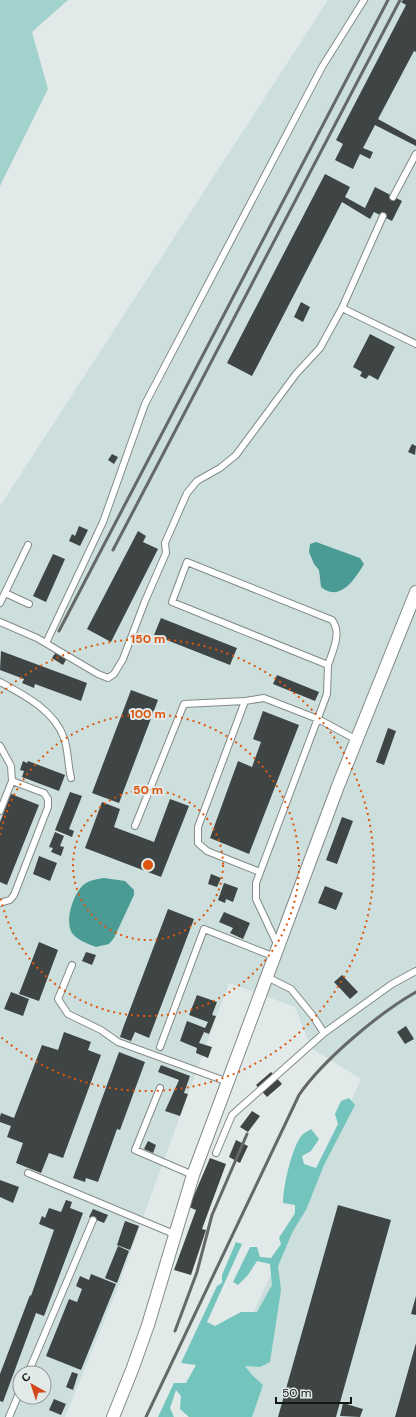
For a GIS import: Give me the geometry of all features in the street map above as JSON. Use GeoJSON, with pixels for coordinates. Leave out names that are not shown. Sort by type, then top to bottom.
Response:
{"type":"FeatureCollection","features":[{"type":"Feature","properties":{"kind":"street"},"geometry":{"type":"LineString","coordinates":[[113,1417],[148,1325],[174,1234],[193,1175],[356,740],[416,592]]}},
{"type":"Feature","properties":{"kind":"lane"},"geometry":{"type":"LineString","coordinates":[[46,644],[103,522],[145,404],[322,67],[364,0]]}},
{"type":"Feature","properties":{"kind":"lane"},"geometry":{"type":"LineString","coordinates":[[393,197],[416,154]]}},
{"type":"Feature","properties":{"kind":"lane"},"geometry":{"type":"LineString","coordinates":[[0,622],[46,644],[98,674],[108,678],[114,674],[123,659],[144,601],[166,553],[165,543],[187,493],[197,481],[220,468],[236,454],[296,374],[320,348],[342,308],[383,216]]}},
{"type":"Feature","properties":{"kind":"lane"},"geometry":{"type":"LineString","coordinates":[[342,308],[416,344]]}},
{"type":"Feature","properties":{"kind":"lane"},"geometry":{"type":"LineString","coordinates":[[0,603],[28,545]]}},
{"type":"Feature","properties":{"kind":"lane"},"geometry":{"type":"LineString","coordinates":[[276,952],[256,899],[256,883],[327,694],[328,665],[337,636],[337,626],[332,620],[187,562],[172,602],[328,665]]}},
{"type":"Feature","properties":{"kind":"lane"},"geometry":{"type":"LineString","coordinates":[[5,593],[28,604]]}},
{"type":"Feature","properties":{"kind":"lane"},"geometry":{"type":"LineString","coordinates":[[0,682],[24,695],[53,718],[64,739],[71,778]]}},
{"type":"Feature","properties":{"kind":"lane"},"geometry":{"type":"LineString","coordinates":[[135,826],[184,704],[245,701],[264,698],[318,719],[356,740]]}},
{"type":"Feature","properties":{"kind":"lane"},"geometry":{"type":"LineString","coordinates":[[245,701],[198,827],[198,842],[207,851],[260,872]]}},
{"type":"Feature","properties":{"kind":"lane"},"geometry":{"type":"LineString","coordinates":[[0,746],[11,766],[12,781],[0,811]]}},
{"type":"Feature","properties":{"kind":"lane"},"geometry":{"type":"LineString","coordinates":[[0,902],[10,900],[14,895],[48,807],[48,799],[44,793],[12,781]]}},
{"type":"Feature","properties":{"kind":"lane"},"geometry":{"type":"LineString","coordinates":[[160,1048],[204,929],[276,952]]}},
{"type":"Feature","properties":{"kind":"lane"},"geometry":{"type":"LineString","coordinates":[[72,965],[58,999],[68,1014],[101,1030],[118,1042],[228,1082]]}},
{"type":"Feature","properties":{"kind":"lane"},"geometry":{"type":"LineString","coordinates":[[216,1153],[232,1115],[324,1034],[392,984],[416,971]]}},
{"type":"Feature","properties":{"kind":"lane"},"geometry":{"type":"LineString","coordinates":[[267,977],[291,989],[313,1016],[324,1034]]}},
{"type":"Feature","properties":{"kind":"lane"},"geometry":{"type":"LineString","coordinates":[[160,1088],[135,1150],[193,1175]]}},
{"type":"Feature","properties":{"kind":"lane"},"geometry":{"type":"LineString","coordinates":[[28,1173],[174,1234]]}},
{"type":"Feature","properties":{"kind":"lane"},"geometry":{"type":"LineString","coordinates":[[31,1365],[93,1220]]}},
{"type":"Feature","properties":{"kind":"lane"},"geometry":{"type":"LineString","coordinates":[[9,1417],[14,1405]]}},
{"type":"Feature","properties":{"kind":"shaded area"},"geometry":{"type":"Polygon","coordinates":[[[0,0],[68,0],[32,32],[48,89],[0,186],[0,0]]]}},
{"type":"Feature","properties":{"kind":"shaded area"},"geometry":{"type":"Polygon","coordinates":[[[328,0],[416,0],[416,1417],[205,1417],[361,1079],[311,1048],[295,1007],[229,983],[119,1285],[65,1417],[0,1417],[0,506],[328,0]]]}},
{"type":"Feature","properties":{"kind":"shaded area"},"geometry":{"type":"Polygon","coordinates":[[[316,542],[360,558],[364,564],[347,587],[337,592],[331,592],[321,587],[319,570],[314,564],[309,552],[310,544],[316,542]]]}},
{"type":"Feature","properties":{"kind":"shaded area"},"geometry":{"type":"Polygon","coordinates":[[[104,878],[125,881],[134,890],[134,895],[114,938],[109,944],[96,947],[80,940],[74,935],[70,928],[69,921],[74,899],[82,887],[90,881],[104,878]]]}},
{"type":"Feature","properties":{"kind":"shaded area"},"geometry":{"type":"Polygon","coordinates":[[[349,1098],[355,1105],[324,1165],[306,1210],[293,1231],[278,1266],[281,1290],[270,1362],[260,1367],[245,1366],[263,1385],[252,1417],[189,1417],[180,1409],[181,1396],[176,1390],[170,1408],[174,1417],[158,1417],[174,1383],[186,1383],[196,1365],[181,1363],[217,1286],[222,1283],[222,1275],[236,1242],[242,1244],[207,1322],[215,1326],[241,1312],[257,1312],[272,1285],[270,1264],[257,1261],[248,1275],[238,1285],[233,1282],[250,1247],[257,1247],[260,1257],[271,1258],[281,1244],[279,1238],[295,1213],[295,1205],[283,1203],[286,1177],[299,1139],[303,1134],[311,1129],[319,1139],[311,1151],[302,1156],[304,1164],[316,1168],[338,1124],[335,1114],[341,1101],[349,1098]]]}},
{"type":"Feature","properties":{"kind":"building"},"geometry":{"type":"Polygon","coordinates":[[[403,0],[416,0],[416,52],[414,51],[378,119],[416,140],[416,146],[375,125],[363,148],[373,152],[370,159],[360,154],[353,169],[335,160],[343,144],[336,140],[406,5],[401,2],[403,0]]]}},
{"type":"Feature","properties":{"kind":"building"},"geometry":{"type":"Polygon","coordinates":[[[325,174],[350,187],[345,197],[365,208],[375,187],[402,201],[392,221],[374,212],[370,219],[342,202],[252,376],[227,363],[325,174]]]}},
{"type":"Feature","properties":{"kind":"building"},"geometry":{"type":"Polygon","coordinates":[[[301,302],[310,307],[303,322],[294,317],[301,302]]]}},
{"type":"Feature","properties":{"kind":"building"},"geometry":{"type":"Polygon","coordinates":[[[370,334],[395,347],[378,380],[369,375],[366,379],[360,376],[362,372],[353,367],[370,334]]]}},
{"type":"Feature","properties":{"kind":"building"},"geometry":{"type":"Polygon","coordinates":[[[412,444],[416,446],[415,455],[408,452],[412,444]]]}},
{"type":"Feature","properties":{"kind":"building"},"geometry":{"type":"Polygon","coordinates":[[[112,454],[118,457],[114,464],[108,460],[112,454]]]}},
{"type":"Feature","properties":{"kind":"building"},"geometry":{"type":"Polygon","coordinates":[[[79,526],[88,530],[80,546],[69,541],[72,534],[75,536],[79,526]]]}},
{"type":"Feature","properties":{"kind":"building"},"geometry":{"type":"Polygon","coordinates":[[[138,531],[146,536],[143,542],[158,549],[111,642],[87,629],[138,531]]]}},
{"type":"Feature","properties":{"kind":"building"},"geometry":{"type":"Polygon","coordinates":[[[53,554],[65,559],[46,602],[33,596],[53,554]]]}},
{"type":"Feature","properties":{"kind":"building"},"geometry":{"type":"Polygon","coordinates":[[[161,618],[237,648],[230,665],[154,635],[161,618]]]}},
{"type":"Feature","properties":{"kind":"building"},"geometry":{"type":"Polygon","coordinates":[[[1,651],[87,683],[81,701],[35,684],[34,688],[22,683],[24,679],[0,670],[1,651]]]}},
{"type":"Feature","properties":{"kind":"building"},"geometry":{"type":"Polygon","coordinates":[[[56,652],[67,658],[63,665],[52,658],[56,652]]]}},
{"type":"Feature","properties":{"kind":"building"},"geometry":{"type":"Polygon","coordinates":[[[277,675],[319,692],[315,701],[273,684],[277,675]]]}},
{"type":"Feature","properties":{"kind":"building"},"geometry":{"type":"Polygon","coordinates":[[[131,690],[158,700],[119,803],[92,793],[131,690]]]}},
{"type":"Feature","properties":{"kind":"building"},"geometry":{"type":"Polygon","coordinates":[[[263,711],[299,725],[249,854],[210,838],[238,761],[252,767],[261,742],[253,739],[263,711]]]}},
{"type":"Feature","properties":{"kind":"building"},"geometry":{"type":"Polygon","coordinates":[[[388,728],[396,731],[384,765],[376,762],[388,728]]]}},
{"type":"Feature","properties":{"kind":"building"},"geometry":{"type":"Polygon","coordinates":[[[23,761],[27,763],[28,761],[65,775],[59,791],[22,777],[24,771],[20,770],[23,761]]]}},
{"type":"Feature","properties":{"kind":"building"},"geometry":{"type":"Polygon","coordinates":[[[70,792],[82,796],[69,829],[74,831],[72,837],[55,830],[70,792]]]}},
{"type":"Feature","properties":{"kind":"building"},"geometry":{"type":"Polygon","coordinates":[[[11,794],[39,805],[7,885],[0,882],[0,822],[11,794]]]}},
{"type":"Feature","properties":{"kind":"building"},"geometry":{"type":"Polygon","coordinates":[[[170,799],[189,806],[161,877],[85,848],[102,802],[120,809],[114,827],[154,842],[170,799]]]}},
{"type":"Feature","properties":{"kind":"building"},"geometry":{"type":"Polygon","coordinates":[[[342,817],[353,821],[337,864],[326,860],[342,817]]]}},
{"type":"Feature","properties":{"kind":"building"},"geometry":{"type":"Polygon","coordinates":[[[55,832],[64,836],[60,846],[64,847],[61,856],[51,852],[53,848],[49,847],[55,832]]]}},
{"type":"Feature","properties":{"kind":"building"},"geometry":{"type":"Polygon","coordinates":[[[39,856],[57,863],[50,881],[33,874],[39,856]]]}},
{"type":"Feature","properties":{"kind":"building"},"geometry":{"type":"Polygon","coordinates":[[[211,874],[221,878],[217,887],[208,884],[211,874]]]}},
{"type":"Feature","properties":{"kind":"building"},"geometry":{"type":"Polygon","coordinates":[[[224,883],[238,888],[233,902],[226,899],[225,903],[218,900],[224,883]]]}},
{"type":"Feature","properties":{"kind":"building"},"geometry":{"type":"Polygon","coordinates":[[[325,886],[343,893],[336,910],[318,903],[325,886]]]}},
{"type":"Feature","properties":{"kind":"building"},"geometry":{"type":"Polygon","coordinates":[[[168,909],[194,919],[149,1038],[135,1032],[131,1041],[120,1037],[168,909]]]}},
{"type":"Feature","properties":{"kind":"building"},"geometry":{"type":"Polygon","coordinates":[[[224,912],[250,923],[243,939],[230,933],[233,928],[219,922],[224,912]]]}},
{"type":"Feature","properties":{"kind":"building"},"geometry":{"type":"Polygon","coordinates":[[[39,942],[58,950],[39,1001],[19,994],[39,942]]]}},
{"type":"Feature","properties":{"kind":"building"},"geometry":{"type":"Polygon","coordinates":[[[86,952],[96,955],[92,965],[82,961],[86,952]]]}},
{"type":"Feature","properties":{"kind":"building"},"geometry":{"type":"Polygon","coordinates":[[[342,975],[358,992],[350,999],[334,982],[342,975]]]}},
{"type":"Feature","properties":{"kind":"building"},"geometry":{"type":"Polygon","coordinates":[[[11,992],[29,999],[23,1016],[4,1009],[11,992]]]}},
{"type":"Feature","properties":{"kind":"building"},"geometry":{"type":"Polygon","coordinates":[[[197,995],[217,1002],[212,1015],[216,1016],[209,1034],[204,1032],[199,1043],[212,1047],[208,1058],[196,1053],[197,1048],[180,1041],[187,1021],[205,1028],[208,1022],[189,1015],[197,995]]]}},
{"type":"Feature","properties":{"kind":"building"},"geometry":{"type":"Polygon","coordinates":[[[406,1026],[414,1039],[405,1044],[397,1032],[406,1026]]]}},
{"type":"Feature","properties":{"kind":"building"},"geometry":{"type":"Polygon","coordinates":[[[64,1032],[91,1042],[88,1050],[101,1055],[63,1158],[49,1153],[41,1173],[16,1163],[23,1143],[7,1137],[11,1126],[0,1122],[0,1117],[1,1113],[14,1118],[42,1045],[58,1050],[64,1032]]]}},
{"type":"Feature","properties":{"kind":"building"},"geometry":{"type":"Polygon","coordinates":[[[119,1052],[145,1062],[120,1130],[117,1129],[98,1182],[86,1178],[85,1182],[73,1178],[119,1052]]]}},
{"type":"Feature","properties":{"kind":"building"},"geometry":{"type":"Polygon","coordinates":[[[161,1065],[190,1076],[184,1093],[188,1094],[180,1116],[165,1111],[179,1080],[158,1072],[161,1065]]]}},
{"type":"Feature","properties":{"kind":"building"},"geometry":{"type":"Polygon","coordinates":[[[271,1072],[282,1084],[267,1097],[256,1085],[271,1072]]]}},
{"type":"Feature","properties":{"kind":"building"},"geometry":{"type":"Polygon","coordinates":[[[252,1111],[260,1116],[248,1132],[240,1127],[252,1111]]]}},
{"type":"Feature","properties":{"kind":"building"},"geometry":{"type":"Polygon","coordinates":[[[236,1140],[248,1146],[240,1163],[229,1157],[236,1140]]]}},
{"type":"Feature","properties":{"kind":"building"},"geometry":{"type":"Polygon","coordinates":[[[148,1141],[156,1145],[153,1153],[144,1149],[148,1141]]]}},
{"type":"Feature","properties":{"kind":"building"},"geometry":{"type":"Polygon","coordinates":[[[210,1158],[226,1164],[202,1229],[206,1230],[191,1275],[174,1270],[196,1210],[189,1207],[210,1158]]]}},
{"type":"Feature","properties":{"kind":"building"},"geometry":{"type":"Polygon","coordinates":[[[0,1180],[19,1187],[13,1203],[0,1197],[0,1180]]]}},
{"type":"Feature","properties":{"kind":"building"},"geometry":{"type":"Polygon","coordinates":[[[66,1200],[72,1202],[70,1208],[83,1213],[44,1316],[36,1313],[17,1365],[12,1365],[12,1378],[3,1402],[0,1401],[0,1374],[30,1295],[31,1296],[54,1230],[39,1224],[42,1216],[45,1218],[49,1208],[61,1212],[66,1200]]]}},
{"type":"Feature","properties":{"kind":"building"},"geometry":{"type":"Polygon","coordinates":[[[338,1205],[391,1220],[336,1417],[278,1417],[338,1205]]]}},
{"type":"Feature","properties":{"kind":"building"},"geometry":{"type":"Polygon","coordinates":[[[93,1209],[108,1215],[104,1223],[89,1217],[93,1209]]]}},
{"type":"Feature","properties":{"kind":"building"},"geometry":{"type":"Polygon","coordinates":[[[125,1221],[139,1226],[130,1250],[117,1245],[125,1221]]]}},
{"type":"Feature","properties":{"kind":"building"},"geometry":{"type":"Polygon","coordinates":[[[118,1246],[129,1251],[117,1283],[105,1278],[118,1246]]]}},
{"type":"Feature","properties":{"kind":"building"},"geometry":{"type":"Polygon","coordinates":[[[91,1274],[116,1284],[81,1370],[46,1356],[69,1299],[77,1302],[82,1289],[76,1286],[80,1276],[89,1280],[91,1274]]]}},
{"type":"Feature","properties":{"kind":"building"},"geometry":{"type":"Polygon","coordinates":[[[416,1296],[416,1315],[411,1314],[416,1296]]]}},
{"type":"Feature","properties":{"kind":"building"},"geometry":{"type":"Polygon","coordinates":[[[416,1343],[416,1417],[395,1417],[416,1343]]]}},
{"type":"Feature","properties":{"kind":"building"},"geometry":{"type":"Polygon","coordinates":[[[72,1372],[78,1374],[73,1390],[66,1387],[72,1372]]]}},
{"type":"Feature","properties":{"kind":"building"},"geometry":{"type":"Polygon","coordinates":[[[54,1399],[66,1404],[61,1415],[49,1410],[54,1399]]]}},
{"type":"Feature","properties":{"kind":"building"},"geometry":{"type":"Polygon","coordinates":[[[343,1403],[363,1409],[360,1417],[340,1416],[343,1403]]]}},
{"type":"Feature","properties":{"kind":"railway"},"geometry":{"type":"LineString","coordinates":[[59,631],[388,0]]}},
{"type":"Feature","properties":{"kind":"railway"},"geometry":{"type":"LineString","coordinates":[[113,550],[400,0]]}},
{"type":"Feature","properties":{"kind":"railway"},"geometry":{"type":"LineString","coordinates":[[146,1417],[299,1095],[322,1067],[353,1038],[385,1012],[416,992]]}},
{"type":"Feature","properties":{"kind":"railway"},"geometry":{"type":"LineString","coordinates":[[175,1331],[197,1272],[212,1215],[247,1134]]}}]}
